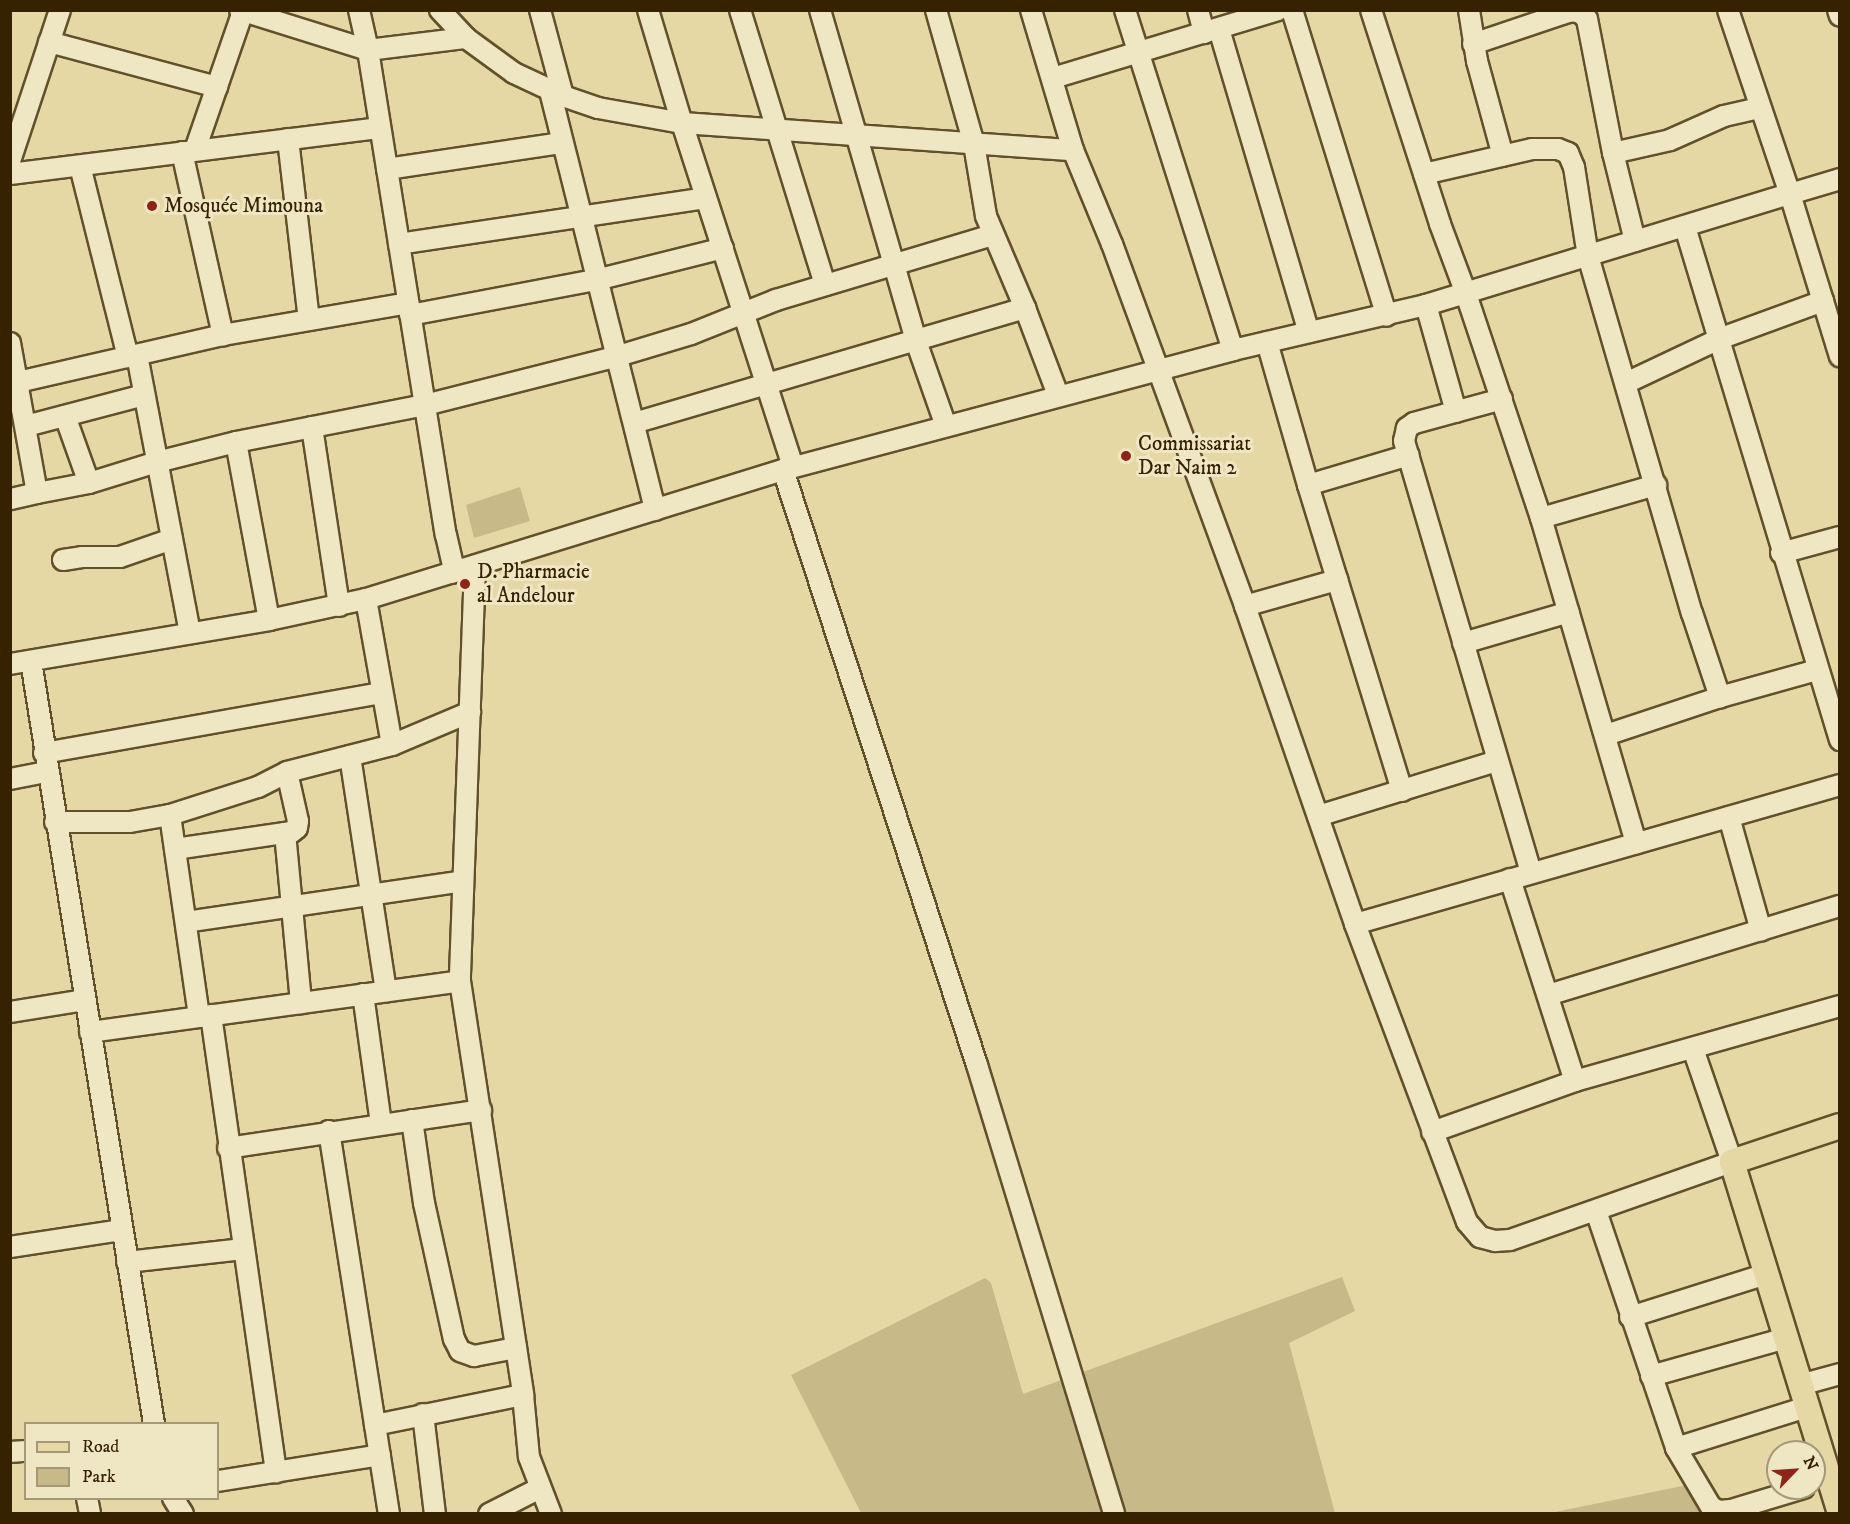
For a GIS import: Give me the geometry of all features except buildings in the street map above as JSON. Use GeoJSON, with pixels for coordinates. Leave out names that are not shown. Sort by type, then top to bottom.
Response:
{"type":"FeatureCollection","features":[{"type":"Feature","properties":{"kind":"main road"},"geometry":{"type":"LineString","coordinates":[[1813,1440],[1803,1396],[1786,1338],[1731,1162],[1839,1126]]}},
{"type":"Feature","properties":{"kind":"main road"},"geometry":{"type":"LineString","coordinates":[[1826,1490],[1839,1513]]}},
{"type":"Feature","properties":{"kind":"street"},"geometry":{"type":"LineString","coordinates":[[10,161],[60,10]]}},
{"type":"Feature","properties":{"kind":"street"},"geometry":{"type":"LineString","coordinates":[[359,10],[368,50],[446,535],[453,565],[452,573]]}},
{"type":"Feature","properties":{"kind":"street"},"geometry":{"type":"LineString","coordinates":[[440,10],[466,38],[514,73],[556,94],[598,108],[682,123],[1073,150]]}},
{"type":"Feature","properties":{"kind":"street"},"geometry":{"type":"LineString","coordinates":[[540,10],[556,94],[562,143],[656,510]]}},
{"type":"Feature","properties":{"kind":"street"},"geometry":{"type":"LineString","coordinates":[[648,10],[682,123],[768,386],[788,469],[977,1065],[1114,1514]]}},
{"type":"Feature","properties":{"kind":"street"},"geometry":{"type":"LineString","coordinates":[[740,10],[825,285]]}},
{"type":"Feature","properties":{"kind":"street"},"geometry":{"type":"LineString","coordinates":[[820,10],[916,341],[946,426]]}},
{"type":"Feature","properties":{"kind":"street"},"geometry":{"type":"LineString","coordinates":[[936,10],[974,144],[982,198],[992,235],[1025,308],[1058,395]]}},
{"type":"Feature","properties":{"kind":"street"},"geometry":{"type":"LineString","coordinates":[[1031,10],[1073,150],[1112,244],[1159,371],[1245,606],[1355,924],[1467,1222],[1480,1237],[1495,1241],[1510,1240],[1731,1162],[1693,1049]]}},
{"type":"Feature","properties":{"kind":"street"},"geometry":{"type":"LineString","coordinates":[[1125,10],[1233,350]]}},
{"type":"Feature","properties":{"kind":"street"},"geometry":{"type":"LineString","coordinates":[[1198,10],[1212,31],[1309,332]]}},
{"type":"Feature","properties":{"kind":"street"},"geometry":{"type":"LineString","coordinates":[[1053,78],[1278,10]]}},
{"type":"Feature","properties":{"kind":"street"},"geometry":{"type":"LineString","coordinates":[[1292,10],[1387,316]]}},
{"type":"Feature","properties":{"kind":"street"},"geometry":{"type":"LineString","coordinates":[[1371,10],[1541,518],[1636,843]]}},
{"type":"Feature","properties":{"kind":"street"},"geometry":{"type":"LineString","coordinates":[[1469,10],[1473,44],[1503,156]]}},
{"type":"Feature","properties":{"kind":"street"},"geometry":{"type":"LineString","coordinates":[[1728,10],[1790,194],[1839,357]]}},
{"type":"Feature","properties":{"kind":"street"},"geometry":{"type":"LineString","coordinates":[[1838,10],[1839,16]]}},
{"type":"Feature","properties":{"kind":"street"},"geometry":{"type":"LineString","coordinates":[[223,336],[189,151],[217,87],[242,11],[368,50],[466,38]]}},
{"type":"Feature","properties":{"kind":"street"},"geometry":{"type":"LineString","coordinates":[[1473,44],[1572,11],[1581,13],[1587,19],[1613,153],[1635,242]]}},
{"type":"Feature","properties":{"kind":"street"},"geometry":{"type":"LineString","coordinates":[[49,42],[217,87]]}},
{"type":"Feature","properties":{"kind":"street"},"geometry":{"type":"LineString","coordinates":[[1613,153],[1670,140],[1724,116],[1760,108]]}},
{"type":"Feature","properties":{"kind":"street"},"geometry":{"type":"LineString","coordinates":[[10,174],[380,128]]}},
{"type":"Feature","properties":{"kind":"street"},"geometry":{"type":"LineString","coordinates":[[288,139],[309,320]]}},
{"type":"Feature","properties":{"kind":"street"},"geometry":{"type":"LineString","coordinates":[[387,169],[562,143]]}},
{"type":"Feature","properties":{"kind":"street"},"geometry":{"type":"LineString","coordinates":[[1424,174],[1532,149],[1558,148],[1568,153],[1574,167],[1588,255],[1692,613],[1720,697]]}},
{"type":"Feature","properties":{"kind":"street"},"geometry":{"type":"LineString","coordinates":[[80,166],[144,395],[190,633]]}},
{"type":"Feature","properties":{"kind":"street"},"geometry":{"type":"LineString","coordinates":[[10,664],[269,620],[366,599],[788,469],[1233,350],[1387,316],[1839,179]]}},
{"type":"Feature","properties":{"kind":"street"},"geometry":{"type":"LineString","coordinates":[[399,244],[706,198]]}},
{"type":"Feature","properties":{"kind":"street"},"geometry":{"type":"LineString","coordinates":[[1685,227],[1839,740]]}},
{"type":"Feature","properties":{"kind":"street"},"geometry":{"type":"LineString","coordinates":[[10,499],[89,483],[157,462],[236,442],[425,405],[615,357],[691,334],[776,300],[992,235]]}},
{"type":"Feature","properties":{"kind":"street"},"geometry":{"type":"LineString","coordinates":[[18,382],[223,336],[309,320],[409,309],[596,280],[723,248]]}},
{"type":"Feature","properties":{"kind":"street"},"geometry":{"type":"LineString","coordinates":[[1626,383],[1719,339],[1823,301]]}},
{"type":"Feature","properties":{"kind":"street"},"geometry":{"type":"LineString","coordinates":[[1426,305],[1456,412]]}},
{"type":"Feature","properties":{"kind":"street"},"geometry":{"type":"LineString","coordinates":[[634,423],[768,386],[1025,308]]}},
{"type":"Feature","properties":{"kind":"street"},"geometry":{"type":"LineString","coordinates":[[1267,342],[1308,485],[1402,790]]}},
{"type":"Feature","properties":{"kind":"street"},"geometry":{"type":"LineString","coordinates":[[10,343],[37,493]]}},
{"type":"Feature","properties":{"kind":"street"},"geometry":{"type":"LineString","coordinates":[[26,426],[144,395]]}},
{"type":"Feature","properties":{"kind":"street"},"geometry":{"type":"LineString","coordinates":[[1503,399],[1414,423],[1407,428],[1404,441],[1531,873]]}},
{"type":"Feature","properties":{"kind":"street"},"geometry":{"type":"LineString","coordinates":[[65,416],[89,483]]}},
{"type":"Feature","properties":{"kind":"street"},"geometry":{"type":"LineString","coordinates":[[312,427],[339,606]]}},
{"type":"Feature","properties":{"kind":"street"},"geometry":{"type":"LineString","coordinates":[[236,442],[269,620]]}},
{"type":"Feature","properties":{"kind":"street"},"geometry":{"type":"LineString","coordinates":[[1308,485],[1408,455]]}},
{"type":"Feature","properties":{"kind":"street"},"geometry":{"type":"LineString","coordinates":[[1541,518],[1656,485]]}},
{"type":"Feature","properties":{"kind":"street"},"geometry":{"type":"LineString","coordinates":[[1781,553],[1839,537]]}},
{"type":"Feature","properties":{"kind":"street"},"geometry":{"type":"LineString","coordinates":[[63,560],[82,557],[120,557],[172,539]]}},
{"type":"Feature","properties":{"kind":"street"},"geometry":{"type":"LineString","coordinates":[[475,566],[460,981],[523,1395],[530,1457],[551,1514]]}},
{"type":"Feature","properties":{"kind":"street"},"geometry":{"type":"LineString","coordinates":[[1245,606],[1337,580]]}},
{"type":"Feature","properties":{"kind":"street"},"geometry":{"type":"LineString","coordinates":[[366,599],[392,745]]}},
{"type":"Feature","properties":{"kind":"street"},"geometry":{"type":"LineString","coordinates":[[1463,643],[1569,612]]}},
{"type":"Feature","properties":{"kind":"street"},"geometry":{"type":"LineString","coordinates":[[31,661],[55,822],[154,1422]]}},
{"type":"Feature","properties":{"kind":"street"},"geometry":{"type":"LineString","coordinates":[[1606,735],[1720,697],[1817,670]]}},
{"type":"Feature","properties":{"kind":"street"},"geometry":{"type":"LineString","coordinates":[[44,753],[382,693]]}},
{"type":"Feature","properties":{"kind":"street"},"geometry":{"type":"LineString","coordinates":[[55,822],[130,822],[170,815],[258,787],[287,772],[392,745],[470,712]]}},
{"type":"Feature","properties":{"kind":"street"},"geometry":{"type":"LineString","coordinates":[[350,756],[386,991]]}},
{"type":"Feature","properties":{"kind":"street"},"geometry":{"type":"LineString","coordinates":[[1318,816],[1497,761]]}},
{"type":"Feature","properties":{"kind":"street"},"geometry":{"type":"LineString","coordinates":[[10,779],[47,772]]}},
{"type":"Feature","properties":{"kind":"street"},"geometry":{"type":"LineString","coordinates":[[175,849],[285,833],[297,828],[298,821],[287,772]]}},
{"type":"Feature","properties":{"kind":"street"},"geometry":{"type":"LineString","coordinates":[[1355,924],[1839,785]]}},
{"type":"Feature","properties":{"kind":"street"},"geometry":{"type":"LineString","coordinates":[[170,815],[186,922],[228,1148],[276,1472]]}},
{"type":"Feature","properties":{"kind":"street"},"geometry":{"type":"LineString","coordinates":[[1730,817],[1761,930]]}},
{"type":"Feature","properties":{"kind":"street"},"geometry":{"type":"LineString","coordinates":[[285,833],[302,1003]]}},
{"type":"Feature","properties":{"kind":"street"},"geometry":{"type":"LineString","coordinates":[[1510,879],[1575,1082]]}},
{"type":"Feature","properties":{"kind":"street"},"geometry":{"type":"LineString","coordinates":[[186,922],[462,881]]}},
{"type":"Feature","properties":{"kind":"street"},"geometry":{"type":"LineString","coordinates":[[1548,995],[1839,906]]}},
{"type":"Feature","properties":{"kind":"street"},"geometry":{"type":"LineString","coordinates":[[90,1032],[460,981]]}},
{"type":"Feature","properties":{"kind":"street"},"geometry":{"type":"LineString","coordinates":[[363,994],[381,1124]]}},
{"type":"Feature","properties":{"kind":"street"},"geometry":{"type":"LineString","coordinates":[[10,1012],[85,1000]]}},
{"type":"Feature","properties":{"kind":"street"},"geometry":{"type":"LineString","coordinates":[[1432,1132],[1575,1082],[1839,1006]]}},
{"type":"Feature","properties":{"kind":"street"},"geometry":{"type":"LineString","coordinates":[[228,1148],[329,1131],[481,1110]]}},
{"type":"Feature","properties":{"kind":"street"},"geometry":{"type":"LineString","coordinates":[[412,1120],[424,1203],[454,1340],[460,1351],[474,1356],[516,1348]]}},
{"type":"Feature","properties":{"kind":"street"},"geometry":{"type":"LineString","coordinates":[[329,1131],[389,1514]]}},
{"type":"Feature","properties":{"kind":"street"},"geometry":{"type":"LineString","coordinates":[[1596,1211],[1676,1448],[1703,1495],[1711,1507],[1719,1511],[1766,1498]]}},
{"type":"Feature","properties":{"kind":"street"},"geometry":{"type":"LineString","coordinates":[[10,1248],[121,1230]]}},
{"type":"Feature","properties":{"kind":"street"},"geometry":{"type":"LineString","coordinates":[[127,1262],[243,1249]]}},
{"type":"Feature","properties":{"kind":"street"},"geometry":{"type":"LineString","coordinates":[[1630,1317],[1766,1274]]}},
{"type":"Feature","properties":{"kind":"street"},"geometry":{"type":"LineString","coordinates":[[1651,1377],[1786,1338]]}},
{"type":"Feature","properties":{"kind":"street"},"geometry":{"type":"LineString","coordinates":[[1676,1448],[1803,1396],[1839,1374]]}},
{"type":"Feature","properties":{"kind":"street"},"geometry":{"type":"LineString","coordinates":[[375,1425],[523,1395]]}},
{"type":"Feature","properties":{"kind":"street"},"geometry":{"type":"LineString","coordinates":[[423,1414],[435,1514]]}},
{"type":"Feature","properties":{"kind":"street"},"geometry":{"type":"LineString","coordinates":[[219,1480],[380,1455]]}},
{"type":"Feature","properties":{"kind":"street"},"geometry":{"type":"LineString","coordinates":[[489,1514],[540,1488]]}},
{"type":"Feature","properties":{"kind":"street"},"geometry":{"type":"LineString","coordinates":[[174,1500],[183,1514]]}},
{"type":"Feature","properties":{"kind":"green space"},"geometry":{"type":"Polygon","coordinates":[[[520,487],[530,521],[474,538],[466,505],[520,487]]]}},
{"type":"Feature","properties":{"kind":"green space"},"geometry":{"type":"Polygon","coordinates":[[[1342,1277],[1355,1311],[1289,1343],[1335,1513],[861,1513],[791,1375],[985,1278],[991,1283],[1023,1394],[1342,1277]]]}},
{"type":"Feature","properties":{"kind":"green space"},"geometry":{"type":"Polygon","coordinates":[[[1687,1485],[1705,1514],[1545,1514],[1604,1502],[1687,1485]]]}},
{"type":"Feature","properties":{"kind":"place","name":"Mosquée Mimouna"},"geometry":{"type":"Point","coordinates":[152,206]}},
{"type":"Feature","properties":{"kind":"place","name":"Commissariat Dar Naim 2"},"geometry":{"type":"Point","coordinates":[1126,456]}},
{"type":"Feature","properties":{"kind":"place","name":"D. Pharmacie al Andelour"},"geometry":{"type":"Point","coordinates":[465,584]}}]}
